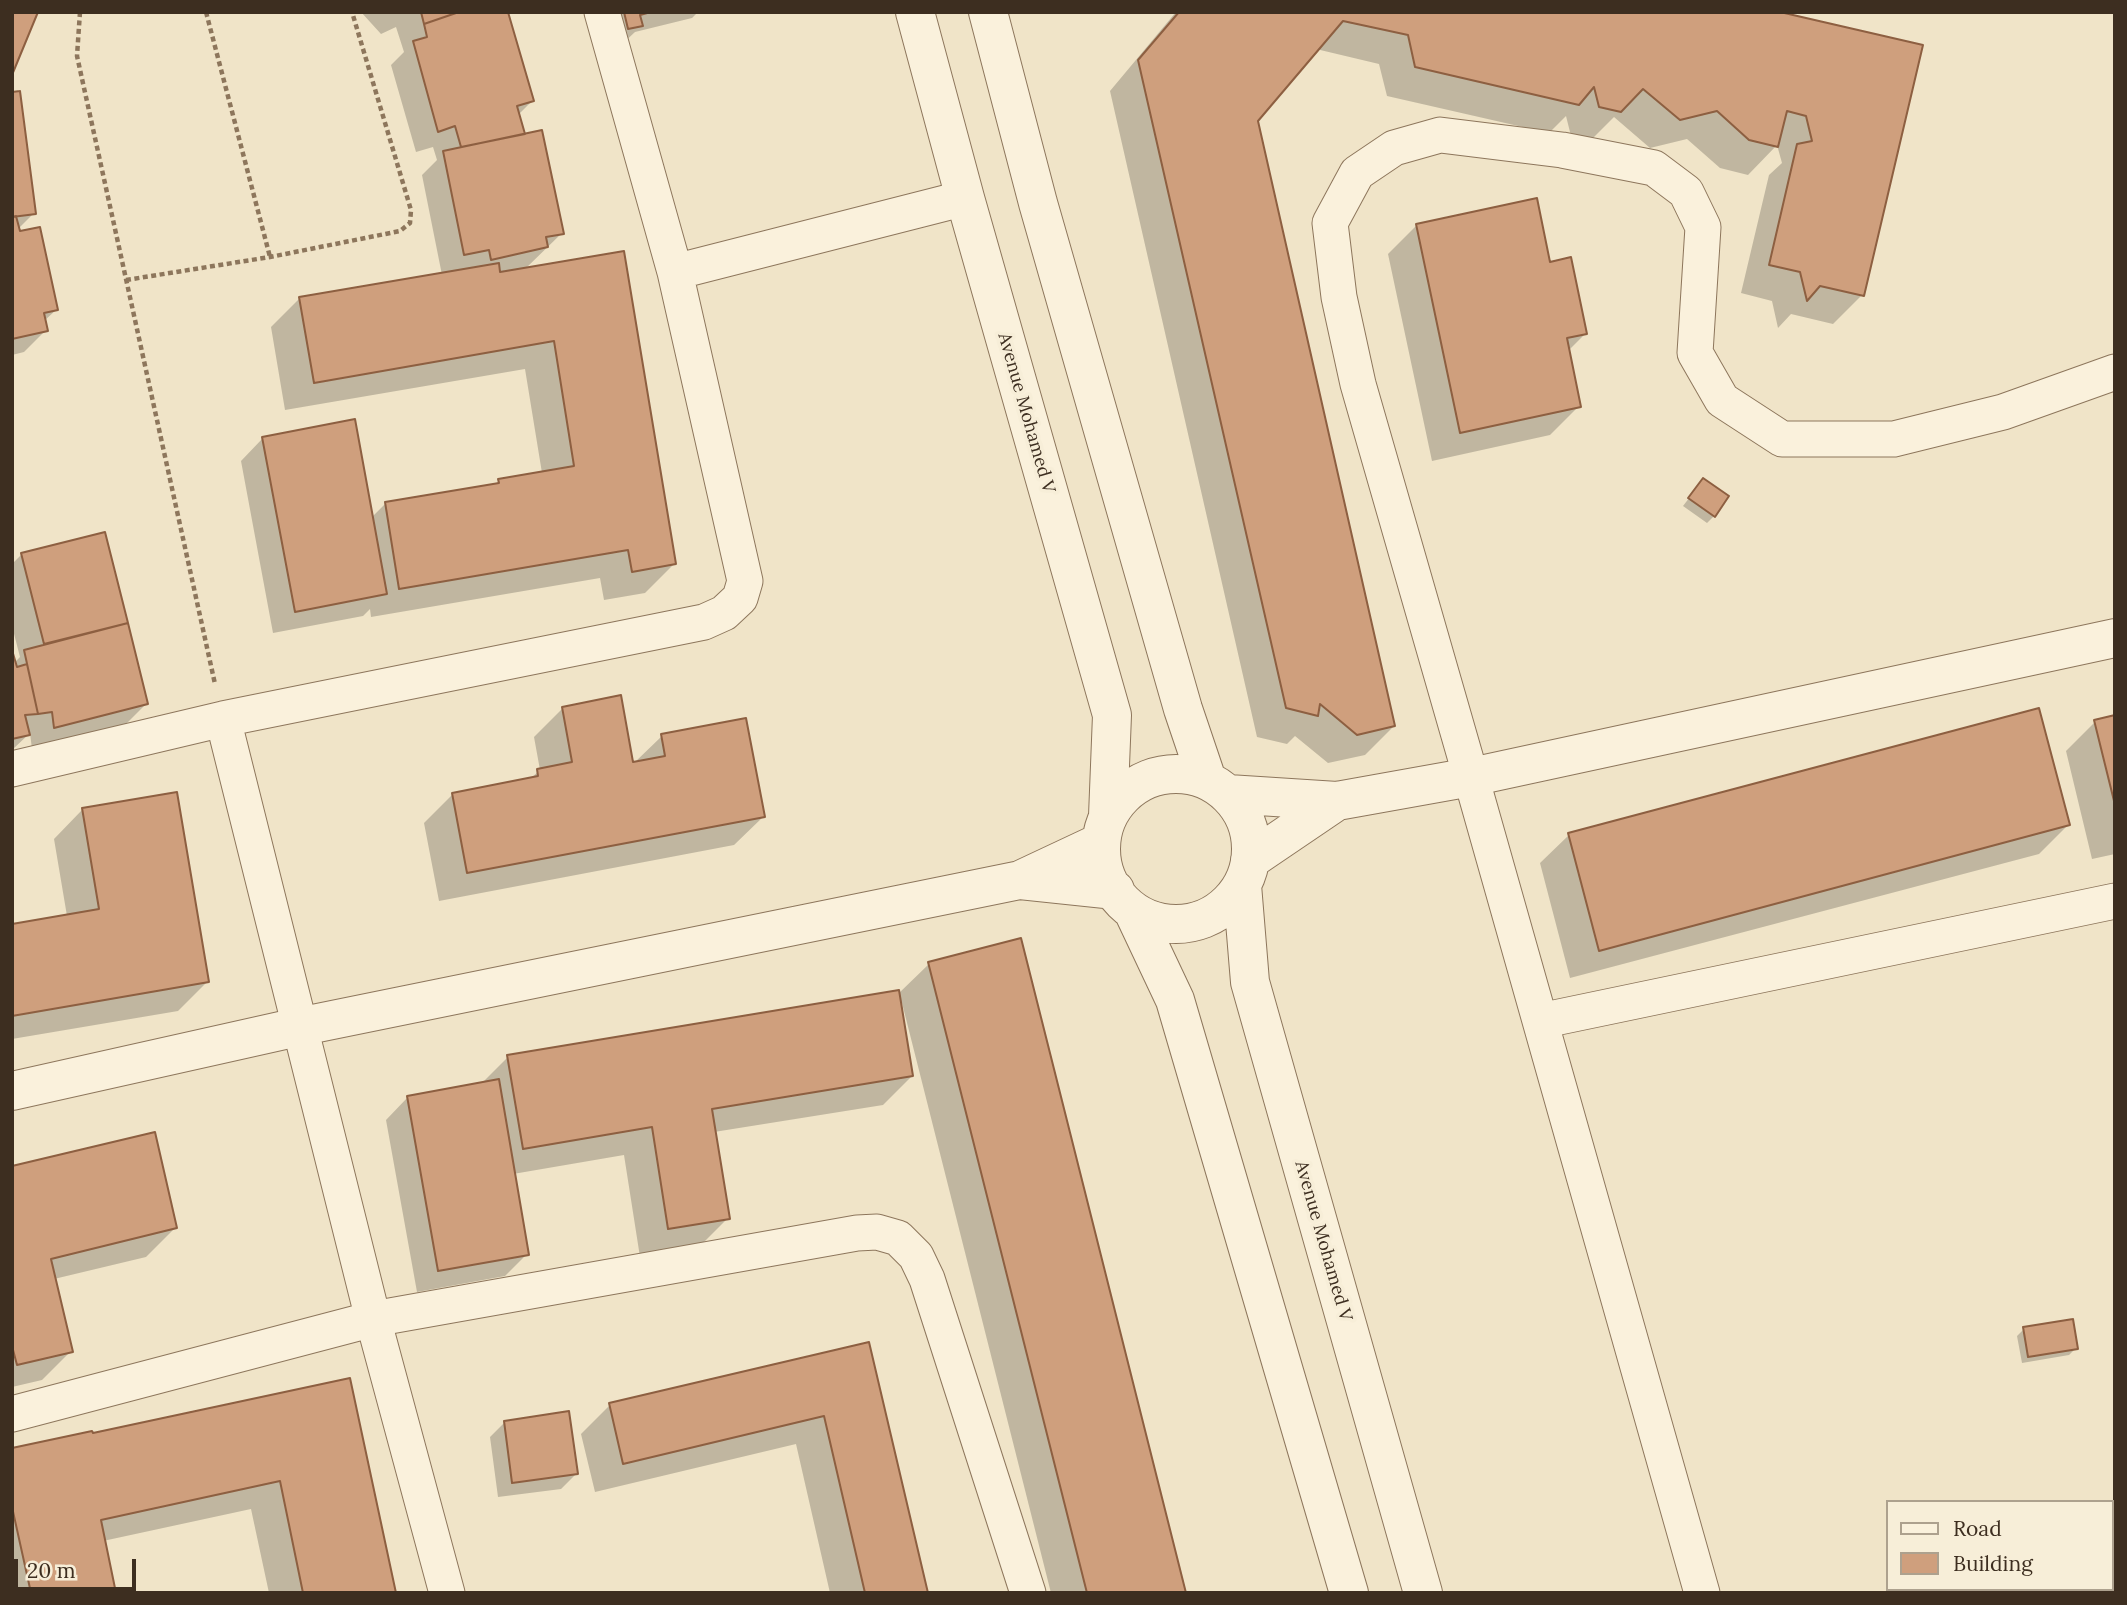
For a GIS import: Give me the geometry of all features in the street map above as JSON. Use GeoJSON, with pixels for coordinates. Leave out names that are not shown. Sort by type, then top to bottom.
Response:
{"type":"FeatureCollection","features":[{"type":"Feature","properties":{"kind":"street"},"geometry":{"type":"LineString","coordinates":[[12,769],[223,719],[704,622],[724,612],[740,598],[745,581],[675,272],[602,12]]}},
{"type":"Feature","properties":{"kind":"street","name":"Avenue Mohamed V"},"geometry":{"type":"LineString","coordinates":[[915,12],[1112,715],[1105,829]]}},
{"type":"Feature","properties":{"kind":"street"},"geometry":{"type":"LineString","coordinates":[[988,12],[1076,336],[1183,709],[1218,787],[1248,826],[1246,873]]}},
{"type":"Feature","properties":{"kind":"street"},"geometry":{"type":"LineString","coordinates":[[1702,1593],[1358,384],[1339,297],[1330,223],[1357,173],[1394,148],[1440,135],[1562,150],[1654,168],[1686,192],[1703,228],[1695,353],[1722,400],[1782,439],[1894,439],[2003,412],[2115,373]]}},
{"type":"Feature","properties":{"kind":"street"},"geometry":{"type":"LineString","coordinates":[[675,272],[965,198]]}},
{"type":"Feature","properties":{"kind":"street"},"geometry":{"type":"LineString","coordinates":[[1349,1593],[1175,1000],[1124,901],[1109,883],[1101,857],[1105,829],[1117,802],[1137,784],[1156,776],[1181,773],[1218,787],[1337,801],[1471,777],[2115,638]]}},
{"type":"Feature","properties":{"kind":"street"},"geometry":{"type":"LineString","coordinates":[[223,719],[298,1027],[447,1593]]}},
{"type":"Feature","properties":{"kind":"street"},"geometry":{"type":"LineString","coordinates":[[1020,880],[1124,901],[1157,922],[1183,924],[1209,917],[1230,902],[1246,873],[1337,801]]}},
{"type":"Feature","properties":{"kind":"street"},"geometry":{"type":"LineString","coordinates":[[12,1091],[298,1027],[1020,880],[1105,829]]}},
{"type":"Feature","properties":{"kind":"street","name":"Avenue Mohamed V"},"geometry":{"type":"LineString","coordinates":[[1246,873],[1250,982],[1423,1593]]}},
{"type":"Feature","properties":{"kind":"street"},"geometry":{"type":"LineString","coordinates":[[1541,1021],[2115,901]]}},
{"type":"Feature","properties":{"kind":"street"},"geometry":{"type":"LineString","coordinates":[[12,1414],[373,1319],[857,1233],[877,1232],[898,1237],[916,1256],[927,1279],[1028,1593]]}},
{"type":"Feature","properties":{"kind":"path"},"geometry":{"type":"LineString","coordinates":[[80,12],[77,56],[223,719]]}},
{"type":"Feature","properties":{"kind":"path"},"geometry":{"type":"LineString","coordinates":[[206,12],[270,257]]}},
{"type":"Feature","properties":{"kind":"path"},"geometry":{"type":"LineString","coordinates":[[126,280],[270,257],[400,231],[411,223],[411,210],[352,12]]}},
{"type":"Feature","properties":{"kind":"building"},"geometry":{"type":"Polygon","coordinates":[[[12,12],[38,12],[12,75],[12,12]]]}},
{"type":"Feature","properties":{"kind":"building"},"geometry":{"type":"Polygon","coordinates":[[[421,12],[459,12],[424,24],[421,12]]]}},
{"type":"Feature","properties":{"kind":"building"},"geometry":{"type":"Polygon","coordinates":[[[459,12],[508,12],[534,101],[517,106],[525,134],[461,147],[455,126],[438,132],[413,41],[427,37],[424,24],[459,12]]]}},
{"type":"Feature","properties":{"kind":"building"},"geometry":{"type":"Polygon","coordinates":[[[624,12],[651,12],[640,15],[643,26],[628,29],[624,12]]]}},
{"type":"Feature","properties":{"kind":"building"},"geometry":{"type":"Polygon","coordinates":[[[1179,12],[1780,12],[1923,45],[1864,296],[1820,286],[1807,301],[1800,272],[1769,265],[1797,144],[1812,141],[1806,116],[1787,111],[1778,147],[1749,140],[1717,111],[1680,120],[1643,89],[1621,112],[1599,107],[1594,87],[1579,105],[1415,67],[1408,35],[1343,21],[1258,121],[1395,726],[1357,735],[1320,704],[1318,716],[1286,708],[1138,60],[1179,12]]]}},
{"type":"Feature","properties":{"kind":"building"},"geometry":{"type":"Polygon","coordinates":[[[20,91],[36,214],[12,217],[12,92],[20,91]]]}},
{"type":"Feature","properties":{"kind":"building"},"geometry":{"type":"Polygon","coordinates":[[[542,130],[564,234],[546,237],[548,247],[491,260],[489,250],[464,255],[443,151],[542,130]]]}},
{"type":"Feature","properties":{"kind":"building"},"geometry":{"type":"Polygon","coordinates":[[[1537,198],[1550,262],[1571,257],[1587,334],[1567,338],[1581,407],[1460,433],[1416,224],[1537,198]]]}},
{"type":"Feature","properties":{"kind":"building"},"geometry":{"type":"Polygon","coordinates":[[[16,216],[20,231],[40,227],[58,310],[44,313],[48,331],[12,339],[12,217],[16,216]]]}},
{"type":"Feature","properties":{"kind":"building"},"geometry":{"type":"Polygon","coordinates":[[[624,251],[676,564],[632,572],[628,550],[399,589],[385,502],[499,483],[498,479],[574,466],[554,341],[314,383],[299,297],[499,263],[500,272],[624,251]]]}},
{"type":"Feature","properties":{"kind":"building"},"geometry":{"type":"Polygon","coordinates":[[[355,419],[387,594],[295,612],[262,437],[355,419]]]}},
{"type":"Feature","properties":{"kind":"building"},"geometry":{"type":"Polygon","coordinates":[[[1703,478],[1729,496],[1715,517],[1688,498],[1703,478]]]}},
{"type":"Feature","properties":{"kind":"building"},"geometry":{"type":"Polygon","coordinates":[[[105,532],[128,623],[44,644],[21,553],[105,532]]]}},
{"type":"Feature","properties":{"kind":"building"},"geometry":{"type":"Polygon","coordinates":[[[128,623],[148,704],[54,728],[52,712],[38,714],[24,650],[128,623]]]}},
{"type":"Feature","properties":{"kind":"building"},"geometry":{"type":"Polygon","coordinates":[[[12,650],[17,667],[27,664],[38,714],[25,715],[30,735],[12,739],[12,650]]]}},
{"type":"Feature","properties":{"kind":"building"},"geometry":{"type":"Polygon","coordinates":[[[621,695],[633,762],[665,756],[661,734],[746,718],[765,817],[467,873],[452,793],[538,776],[537,769],[572,762],[562,707],[621,695]]]}},
{"type":"Feature","properties":{"kind":"building"},"geometry":{"type":"Polygon","coordinates":[[[2039,708],[2070,825],[1599,951],[1568,833],[2039,708]]]}},
{"type":"Feature","properties":{"kind":"building"},"geometry":{"type":"Polygon","coordinates":[[[2115,715],[2115,805],[2094,720],[2115,715]]]}},
{"type":"Feature","properties":{"kind":"building"},"geometry":{"type":"Polygon","coordinates":[[[177,792],[209,982],[12,1016],[12,924],[99,909],[82,808],[177,792]]]}},
{"type":"Feature","properties":{"kind":"building"},"geometry":{"type":"Polygon","coordinates":[[[1021,938],[1186,1593],[1087,1593],[928,962],[1021,938]]]}},
{"type":"Feature","properties":{"kind":"building"},"geometry":{"type":"Polygon","coordinates":[[[899,990],[913,1076],[712,1109],[730,1219],[668,1229],[652,1127],[523,1149],[507,1055],[899,990]]]}},
{"type":"Feature","properties":{"kind":"building"},"geometry":{"type":"Polygon","coordinates":[[[499,1079],[529,1255],[438,1271],[407,1096],[499,1079]]]}},
{"type":"Feature","properties":{"kind":"building"},"geometry":{"type":"Polygon","coordinates":[[[155,1132],[177,1228],[51,1259],[73,1352],[17,1365],[12,1346],[12,1166],[155,1132]]]}},
{"type":"Feature","properties":{"kind":"building"},"geometry":{"type":"Polygon","coordinates":[[[2073,1319],[2078,1349],[2028,1357],[2023,1327],[2073,1319]]]}},
{"type":"Feature","properties":{"kind":"building"},"geometry":{"type":"Polygon","coordinates":[[[869,1342],[928,1593],[865,1593],[824,1416],[623,1464],[609,1403],[869,1342]]]}},
{"type":"Feature","properties":{"kind":"building"},"geometry":{"type":"Polygon","coordinates":[[[350,1378],[396,1593],[303,1593],[280,1481],[101,1520],[116,1593],[31,1593],[12,1507],[12,1448],[350,1378]]]}},
{"type":"Feature","properties":{"kind":"building"},"geometry":{"type":"Polygon","coordinates":[[[569,1411],[578,1474],[512,1483],[504,1421],[569,1411]]]}}]}
